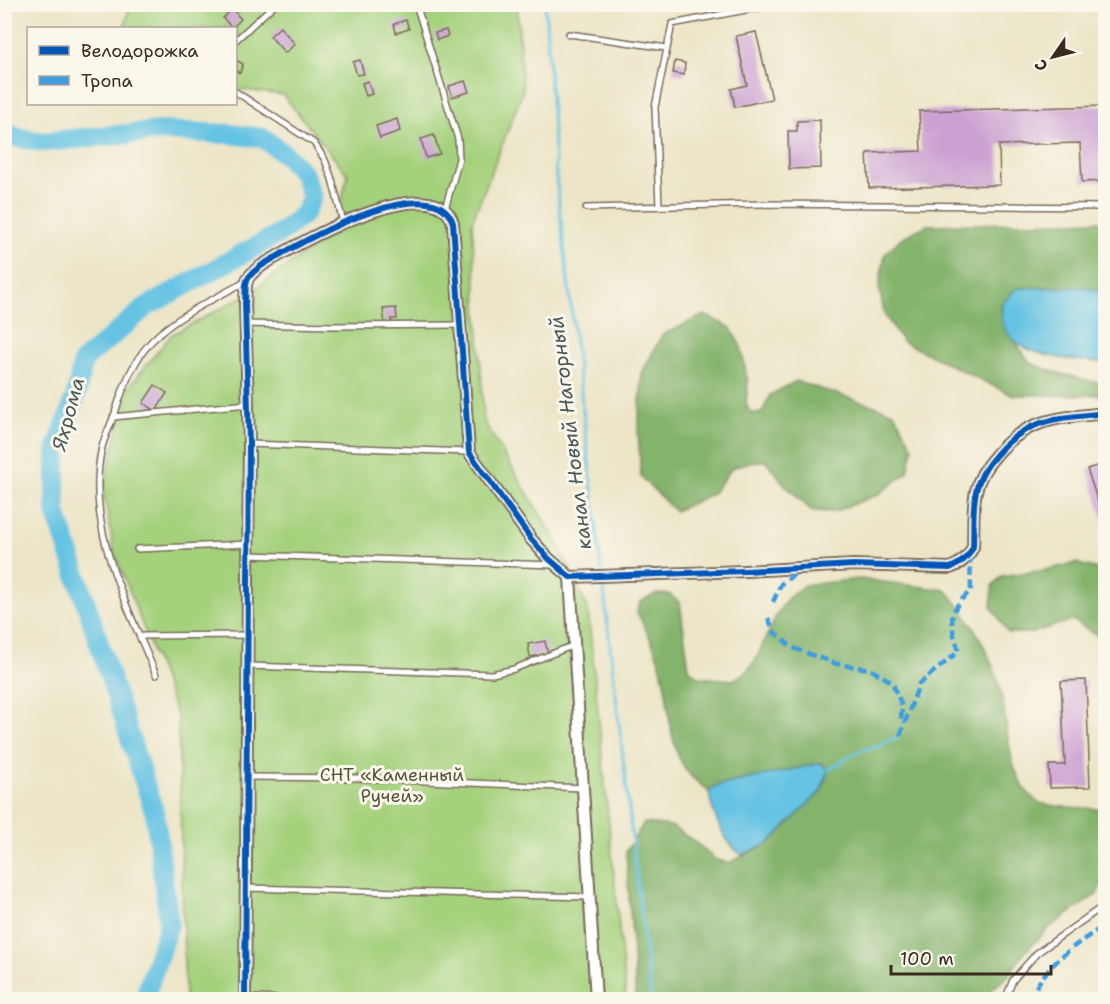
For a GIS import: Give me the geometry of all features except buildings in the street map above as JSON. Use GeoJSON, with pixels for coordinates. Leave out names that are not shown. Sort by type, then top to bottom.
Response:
{"type":"FeatureCollection","features":[{"type":"Feature","properties":{"kind":"street"},"geometry":{"type":"LineString","coordinates":[[245,999],[249,444],[245,324],[247,281],[258,268],[327,229],[360,215],[406,203],[433,204],[445,209],[453,223],[469,452],[531,538],[555,565],[570,577],[853,565],[950,568],[960,564],[970,554],[973,547],[976,490],[985,467],[1004,444],[1031,425],[1055,418],[1106,413]]}},
{"type":"Feature","properties":{"kind":"street"},"geometry":{"type":"LineString","coordinates":[[570,577],[596,999]]}},
{"type":"Feature","properties":{"kind":"lane"},"geometry":{"type":"LineString","coordinates":[[237,39],[275,4]]}},
{"type":"Feature","properties":{"kind":"lane"},"geometry":{"type":"LineString","coordinates":[[416,4],[458,139],[459,159],[445,209]]}},
{"type":"Feature","properties":{"kind":"lane"},"geometry":{"type":"LineString","coordinates":[[659,206],[655,107],[672,24],[777,4]]}},
{"type":"Feature","properties":{"kind":"lane"},"geometry":{"type":"LineString","coordinates":[[569,34],[668,48]]}},
{"type":"Feature","properties":{"kind":"lane"},"geometry":{"type":"LineString","coordinates":[[237,93],[314,143],[325,160],[332,178],[344,222]]}},
{"type":"Feature","properties":{"kind":"lane"},"geometry":{"type":"LineString","coordinates":[[586,208],[764,204],[1106,207]]}},
{"type":"Feature","properties":{"kind":"lane"},"geometry":{"type":"LineString","coordinates":[[156,675],[116,578],[101,524],[98,478],[102,447],[123,386],[153,340],[176,322],[247,281]]}},
{"type":"Feature","properties":{"kind":"lane"},"geometry":{"type":"LineString","coordinates":[[245,324],[460,325]]}},
{"type":"Feature","properties":{"kind":"lane"},"geometry":{"type":"LineString","coordinates":[[113,417],[248,404]]}},
{"type":"Feature","properties":{"kind":"lane"},"geometry":{"type":"LineString","coordinates":[[249,444],[469,452]]}},
{"type":"Feature","properties":{"kind":"lane"},"geometry":{"type":"LineString","coordinates":[[138,549],[248,549],[555,565]]}},
{"type":"Feature","properties":{"kind":"lane"},"geometry":{"type":"LineString","coordinates":[[140,636],[247,635]]}},
{"type":"Feature","properties":{"kind":"lane"},"geometry":{"type":"LineString","coordinates":[[247,666],[492,674],[513,669],[574,645]]}},
{"type":"Feature","properties":{"kind":"lane"},"geometry":{"type":"LineString","coordinates":[[246,777],[356,778],[583,788]]}},
{"type":"Feature","properties":{"kind":"lane"},"geometry":{"type":"LineString","coordinates":[[245,888],[590,897]]}},
{"type":"Feature","properties":{"kind":"lane"},"geometry":{"type":"LineString","coordinates":[[1005,999],[1013,980],[1037,953],[1106,904]]}},
{"type":"Feature","properties":{"kind":"lane"},"geometry":{"type":"LineString","coordinates":[[245,999],[344,999]]}},
{"type":"Feature","properties":{"kind":"green space","name":"СНТ «Каменный Ручей»"},"geometry":{"type":"Polygon","coordinates":[[[130,5],[517,5],[523,91],[472,222],[484,422],[559,545],[588,609],[626,999],[185,999],[178,719],[114,550],[103,490],[128,388],[171,335],[246,295],[333,234],[348,175],[283,95],[237,89],[237,27],[124,27],[130,5]]]}},
{"type":"Feature","properties":{"kind":"green space"},"geometry":{"type":"Polygon","coordinates":[[[1105,221],[1105,290],[1101,292],[1085,287],[1017,288],[1003,324],[1030,363],[1054,372],[1099,383],[1105,382],[1105,395],[1012,395],[903,342],[884,314],[879,287],[885,254],[901,238],[927,225],[1105,221]]]}},
{"type":"Feature","properties":{"kind":"green space"},"geometry":{"type":"Polygon","coordinates":[[[704,315],[730,327],[741,347],[748,383],[746,404],[751,413],[762,413],[770,395],[796,381],[894,412],[913,448],[908,472],[879,494],[834,512],[812,511],[785,485],[766,461],[753,461],[732,468],[712,494],[675,511],[641,477],[638,432],[642,373],[662,335],[704,315]]]}},
{"type":"Feature","properties":{"kind":"green space"},"geometry":{"type":"Polygon","coordinates":[[[1075,563],[1105,571],[1105,658],[1098,636],[1073,620],[1032,633],[1008,633],[991,606],[993,585],[1002,576],[1046,570],[1075,563]]]}},
{"type":"Feature","properties":{"kind":"green space"},"geometry":{"type":"Polygon","coordinates":[[[860,579],[946,590],[963,612],[982,643],[998,681],[1009,745],[1018,776],[1025,790],[1041,803],[1104,809],[1105,811],[1105,877],[1097,894],[1049,928],[1025,952],[1008,976],[980,999],[636,999],[626,852],[644,823],[671,826],[694,841],[716,860],[729,863],[768,844],[821,791],[828,771],[821,763],[716,786],[709,792],[693,778],[676,751],[660,664],[637,612],[640,602],[656,594],[669,594],[680,603],[689,669],[698,677],[733,680],[745,673],[755,661],[776,616],[787,599],[804,585],[860,579]]]}},
{"type":"Feature","properties":{"kind":"water"},"geometry":{"type":"Polygon","coordinates":[[[1085,287],[1101,292],[1105,298],[1105,363],[1047,356],[1033,351],[1020,345],[1010,336],[1003,324],[1001,305],[1017,288],[1085,287]]]}},
{"type":"Feature","properties":{"kind":"water"},"geometry":{"type":"Polygon","coordinates":[[[821,763],[828,770],[821,791],[768,844],[742,855],[736,850],[724,836],[709,792],[716,786],[821,763]]]}},
{"type":"Feature","properties":{"kind":"waterway","name":"канал Новый Нагорный"},"geometry":{"type":"LineString","coordinates":[[545,4],[556,177],[651,1000]]}},
{"type":"Feature","properties":{"kind":"waterway","name":"Яхрома"},"geometry":{"type":"LineString","coordinates":[[4,131],[15,137],[42,142],[160,131],[263,138],[286,155],[303,173],[312,197],[304,214],[282,232],[146,307],[83,361],[76,395],[56,450],[56,512],[155,814],[169,924],[144,1000]]}},
{"type":"Feature","properties":{"kind":"waterway"},"geometry":{"type":"LineString","coordinates":[[828,770],[860,751],[898,738]]}},
{"type":"Feature","properties":{"kind":"marked path"},"geometry":{"type":"LineString","coordinates":[[900,736],[919,684],[959,651],[952,618],[957,605],[971,591],[970,554]]}},
{"type":"Feature","properties":{"kind":"marked path"},"geometry":{"type":"LineString","coordinates":[[773,602],[781,584],[802,569]]}},
{"type":"Feature","properties":{"kind":"marked path"},"geometry":{"type":"LineString","coordinates":[[768,618],[775,633],[793,648],[837,664],[870,669],[892,682],[902,706],[901,721]]}},
{"type":"Feature","properties":{"kind":"marked path"},"geometry":{"type":"LineString","coordinates":[[1031,1000],[1036,988],[1051,967],[1072,948],[1106,925]]}},
{"type":"Feature","properties":{"kind":"cycle path"},"geometry":{"type":"LineString","coordinates":[[245,1000],[249,444],[245,304],[247,280],[260,266],[320,234],[373,211],[400,204],[423,203],[442,208],[453,223],[469,452],[531,539],[570,577],[853,565],[950,568],[964,560],[973,547],[977,486],[987,467],[1008,442],[1033,426],[1059,418],[1106,413]]}}]}
